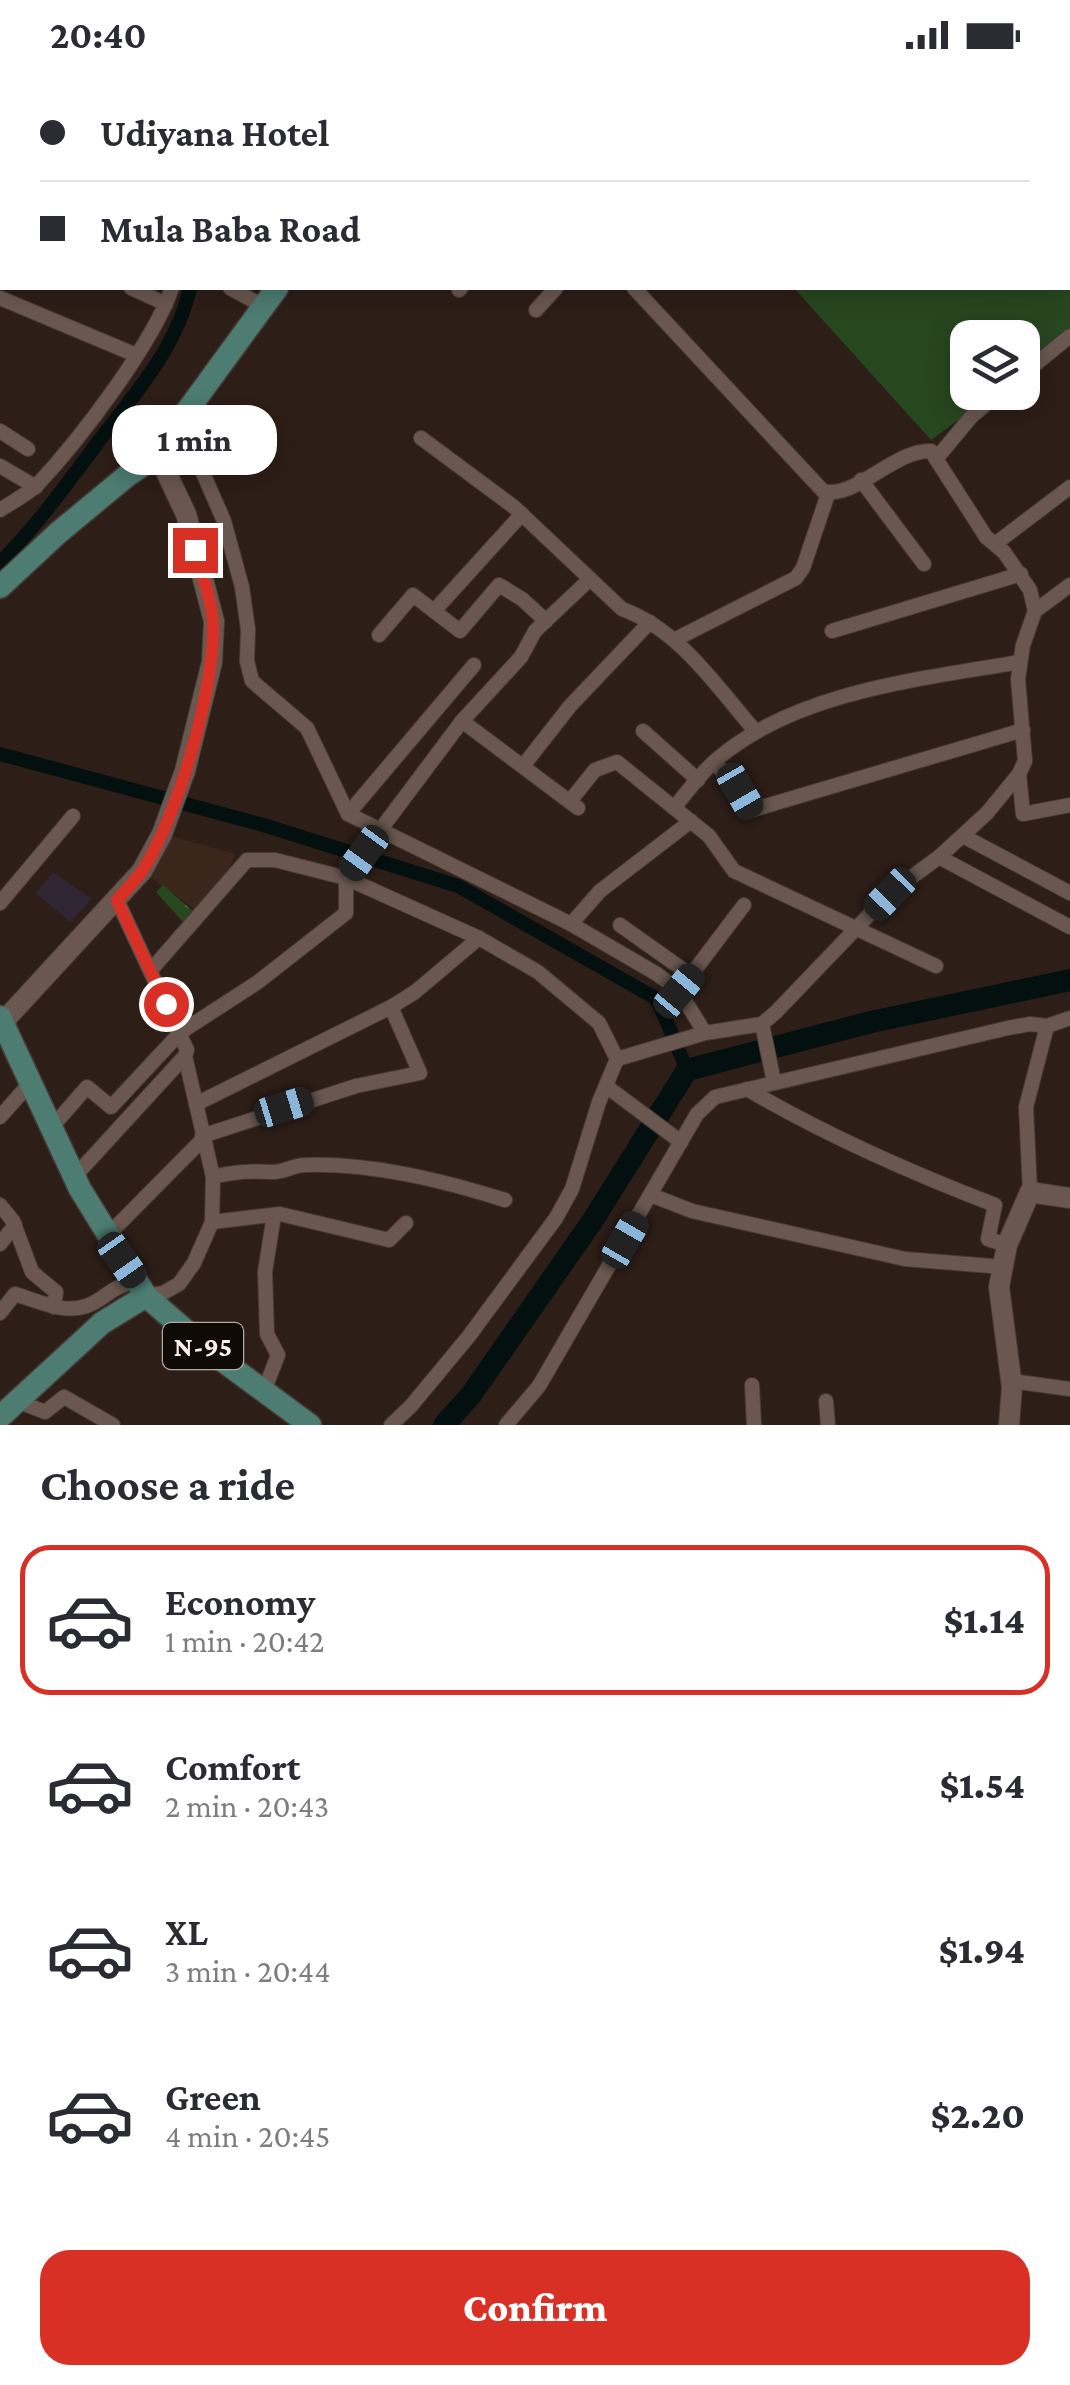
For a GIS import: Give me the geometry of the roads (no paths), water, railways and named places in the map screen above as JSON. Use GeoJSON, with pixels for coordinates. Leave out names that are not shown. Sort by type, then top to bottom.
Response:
{"type":"FeatureCollection","features":[{"type":"Feature","properties":{"kind":"main road"},"geometry":{"type":"LineString","coordinates":[[0,587],[72,522],[158,455],[173,428],[270,297]]}},
{"type":"Feature","properties":{"kind":"main road"},"geometry":{"type":"LineString","coordinates":[[8,1405],[141,1289],[74,1176],[1,1019],[142,871],[162,834],[186,770],[212,662],[214,621],[186,514],[158,455]]}},
{"type":"Feature","properties":{"kind":"main road"},"geometry":{"type":"LineString","coordinates":[[1009,1425],[1010,1381],[999,1300],[1007,1245],[1030,1192],[1070,1198]]}},
{"type":"Feature","properties":{"kind":"main road","name":"N-95"},"geometry":{"type":"LineString","coordinates":[[141,1289],[208,1350],[310,1425]]}},
{"type":"Feature","properties":{"kind":"street"},"geometry":{"type":"LineString","coordinates":[[135,290],[166,304]]}},
{"type":"Feature","properties":{"kind":"street"},"geometry":{"type":"LineString","coordinates":[[0,510],[36,487],[136,355],[171,290]]}},
{"type":"Feature","properties":{"kind":"street"},"geometry":{"type":"LineString","coordinates":[[239,290],[270,297]]}},
{"type":"Feature","properties":{"kind":"street"},"geometry":{"type":"LineString","coordinates":[[536,310],[554,290]]}},
{"type":"Feature","properties":{"kind":"street"},"geometry":{"type":"LineString","coordinates":[[617,1059],[705,1033],[762,1024],[890,894],[963,836],[1019,774],[1025,760],[1020,662],[1035,610],[1030,590],[1020,574],[986,537],[931,451],[916,451],[843,492],[828,494],[809,479],[636,290]]}},
{"type":"Feature","properties":{"kind":"street"},"geometry":{"type":"LineString","coordinates":[[0,298],[136,355]]}},
{"type":"Feature","properties":{"kind":"street"},"geometry":{"type":"LineString","coordinates":[[1040,360],[1070,336]]}},
{"type":"Feature","properties":{"kind":"street"},"geometry":{"type":"LineString","coordinates":[[936,460],[978,410]]}},
{"type":"Feature","properties":{"kind":"street"},"geometry":{"type":"LineString","coordinates":[[173,428],[199,464],[224,521],[242,588],[252,682],[307,728],[348,814],[571,924],[657,974],[679,991],[705,1033]]}},
{"type":"Feature","properties":{"kind":"street"},"geometry":{"type":"LineString","coordinates":[[0,431],[28,449]]}},
{"type":"Feature","properties":{"kind":"street"},"geometry":{"type":"LineString","coordinates":[[422,438],[522,514],[622,610],[676,639],[756,732]]}},
{"type":"Feature","properties":{"kind":"street"},"geometry":{"type":"LineString","coordinates":[[0,466],[36,487]]}},
{"type":"Feature","properties":{"kind":"street"},"geometry":{"type":"LineString","coordinates":[[861,480],[924,564]]}},
{"type":"Feature","properties":{"kind":"street"},"geometry":{"type":"LineString","coordinates":[[995,544],[1070,487]]}},
{"type":"Feature","properties":{"kind":"street"},"geometry":{"type":"LineString","coordinates":[[676,639],[714,614],[796,578],[828,494]]}},
{"type":"Feature","properties":{"kind":"street"},"geometry":{"type":"LineString","coordinates":[[434,611],[522,514]]}},
{"type":"Feature","properties":{"kind":"street"},"geometry":{"type":"LineString","coordinates":[[832,631],[1020,574]]}},
{"type":"Feature","properties":{"kind":"street"},"geometry":{"type":"LineString","coordinates":[[52,1127],[88,1087],[111,1107],[181,1032],[258,982],[346,913],[346,878],[381,829],[462,721],[522,657],[535,631],[590,579]]}},
{"type":"Feature","properties":{"kind":"street"},"geometry":{"type":"LineString","coordinates":[[1035,610],[1070,585]]}},
{"type":"Feature","properties":{"kind":"street"},"geometry":{"type":"LineString","coordinates":[[379,635],[414,595],[460,630],[499,586],[522,599],[546,621]]}},
{"type":"Feature","properties":{"kind":"street"},"geometry":{"type":"LineString","coordinates":[[522,766],[570,706],[650,622]]}},
{"type":"Feature","properties":{"kind":"street"},"geometry":{"type":"LineString","coordinates":[[674,808],[714,762],[756,732],[810,706],[920,679],[1020,662]]}},
{"type":"Feature","properties":{"kind":"street"},"geometry":{"type":"LineString","coordinates":[[348,814],[474,665]]}},
{"type":"Feature","properties":{"kind":"street"},"geometry":{"type":"LineString","coordinates":[[462,721],[574,805],[595,770],[616,762],[709,836],[734,870],[936,966]]}},
{"type":"Feature","properties":{"kind":"street"},"geometry":{"type":"LineString","coordinates":[[714,762],[752,810],[1023,730]]}},
{"type":"Feature","properties":{"kind":"street"},"geometry":{"type":"LineString","coordinates":[[643,731],[698,780]]}},
{"type":"Feature","properties":{"kind":"street"},"geometry":{"type":"LineString","coordinates":[[1019,774],[1023,814],[1070,805]]}},
{"type":"Feature","properties":{"kind":"street"},"geometry":{"type":"LineString","coordinates":[[0,903],[73,816]]}},
{"type":"Feature","properties":{"kind":"street"},"geometry":{"type":"LineString","coordinates":[[571,924],[600,891],[691,821]]}},
{"type":"Feature","properties":{"kind":"street"},"geometry":{"type":"LineString","coordinates":[[963,836],[1070,893]]}},
{"type":"Feature","properties":{"kind":"street"},"geometry":{"type":"LineString","coordinates":[[939,857],[1070,926]]}},
{"type":"Feature","properties":{"kind":"street"},"geometry":{"type":"LineString","coordinates":[[151,970],[248,860],[275,860],[346,878],[479,938],[538,972],[600,1023],[617,1059],[572,1189],[556,1218],[468,1336],[391,1425]]}},
{"type":"Feature","properties":{"kind":"street"},"geometry":{"type":"LineString","coordinates":[[74,1176],[187,1050],[117,900]]}},
{"type":"Feature","properties":{"kind":"street"},"geometry":{"type":"LineString","coordinates":[[679,991],[744,905]]}},
{"type":"Feature","properties":{"kind":"street"},"geometry":{"type":"LineString","coordinates":[[620,926],[692,976]]}},
{"type":"Feature","properties":{"kind":"street"},"geometry":{"type":"LineString","coordinates":[[196,1104],[391,1007],[415,992],[479,938]]}},
{"type":"Feature","properties":{"kind":"street"},"geometry":{"type":"LineString","coordinates":[[108,1234],[202,1138],[356,1086],[420,1073],[391,1007]]}},
{"type":"Feature","properties":{"kind":"street"},"geometry":{"type":"LineString","coordinates":[[506,1425],[539,1386],[651,1196],[679,1139],[715,1097],[1008,1028],[1047,1026],[1070,1018]]}},
{"type":"Feature","properties":{"kind":"street"},"geometry":{"type":"LineString","coordinates":[[762,1024],[774,1082]]}},
{"type":"Feature","properties":{"kind":"street"},"geometry":{"type":"LineString","coordinates":[[1030,1192],[1026,1107],[1047,1026]]}},
{"type":"Feature","properties":{"kind":"street"},"geometry":{"type":"LineString","coordinates":[[0,1312],[15,1294],[54,1307],[83,1308],[102,1299],[113,1288],[163,1293],[179,1284],[212,1222],[213,1177],[185,1056]]}},
{"type":"Feature","properties":{"kind":"street"},"geometry":{"type":"LineString","coordinates":[[0,1117],[31,1082]]}},
{"type":"Feature","properties":{"kind":"street"},"geometry":{"type":"LineString","coordinates":[[609,1088],[679,1139]]}},
{"type":"Feature","properties":{"kind":"street"},"geometry":{"type":"LineString","coordinates":[[747,1089],[858,1149],[996,1205],[988,1238],[1007,1245]]}},
{"type":"Feature","properties":{"kind":"street"},"geometry":{"type":"LineString","coordinates":[[213,1177],[242,1170],[276,1172],[302,1165],[448,1182],[504,1200]]}},
{"type":"Feature","properties":{"kind":"street"},"geometry":{"type":"LineString","coordinates":[[651,1196],[692,1211],[905,1259],[1003,1267]]}},
{"type":"Feature","properties":{"kind":"street"},"geometry":{"type":"LineString","coordinates":[[0,1204],[15,1225],[32,1272],[56,1292],[54,1307]]}},
{"type":"Feature","properties":{"kind":"street"},"geometry":{"type":"LineString","coordinates":[[212,1222],[280,1214],[389,1240],[406,1223]]}},
{"type":"Feature","properties":{"kind":"street"},"geometry":{"type":"LineString","coordinates":[[264,1391],[278,1355],[267,1334],[265,1272],[274,1215]]}},
{"type":"Feature","properties":{"kind":"street"},"geometry":{"type":"LineString","coordinates":[[0,1244],[15,1225]]}},
{"type":"Feature","properties":{"kind":"street"},"geometry":{"type":"LineString","coordinates":[[1010,1381],[1070,1388]]}},
{"type":"Feature","properties":{"kind":"street"},"geometry":{"type":"LineString","coordinates":[[752,1385],[754,1425]]}},
{"type":"Feature","properties":{"kind":"street"},"geometry":{"type":"LineString","coordinates":[[8,1405],[46,1412],[64,1397],[113,1425]]}},
{"type":"Feature","properties":{"kind":"street"},"geometry":{"type":"LineString","coordinates":[[826,1401],[828,1425]]}},
{"type":"Feature","properties":{"kind":"waterway"},"geometry":{"type":"LineString","coordinates":[[0,563],[51,504],[153,369],[175,330],[189,290]]}},
{"type":"Feature","properties":{"kind":"waterway"},"geometry":{"type":"LineString","coordinates":[[0,754],[260,824],[458,886],[657,999],[687,1070]]}},
{"type":"Feature","properties":{"kind":"waterway"},"geometry":{"type":"LineString","coordinates":[[444,1425],[471,1395],[593,1220],[687,1070],[871,1022],[1070,980]]}}]}
